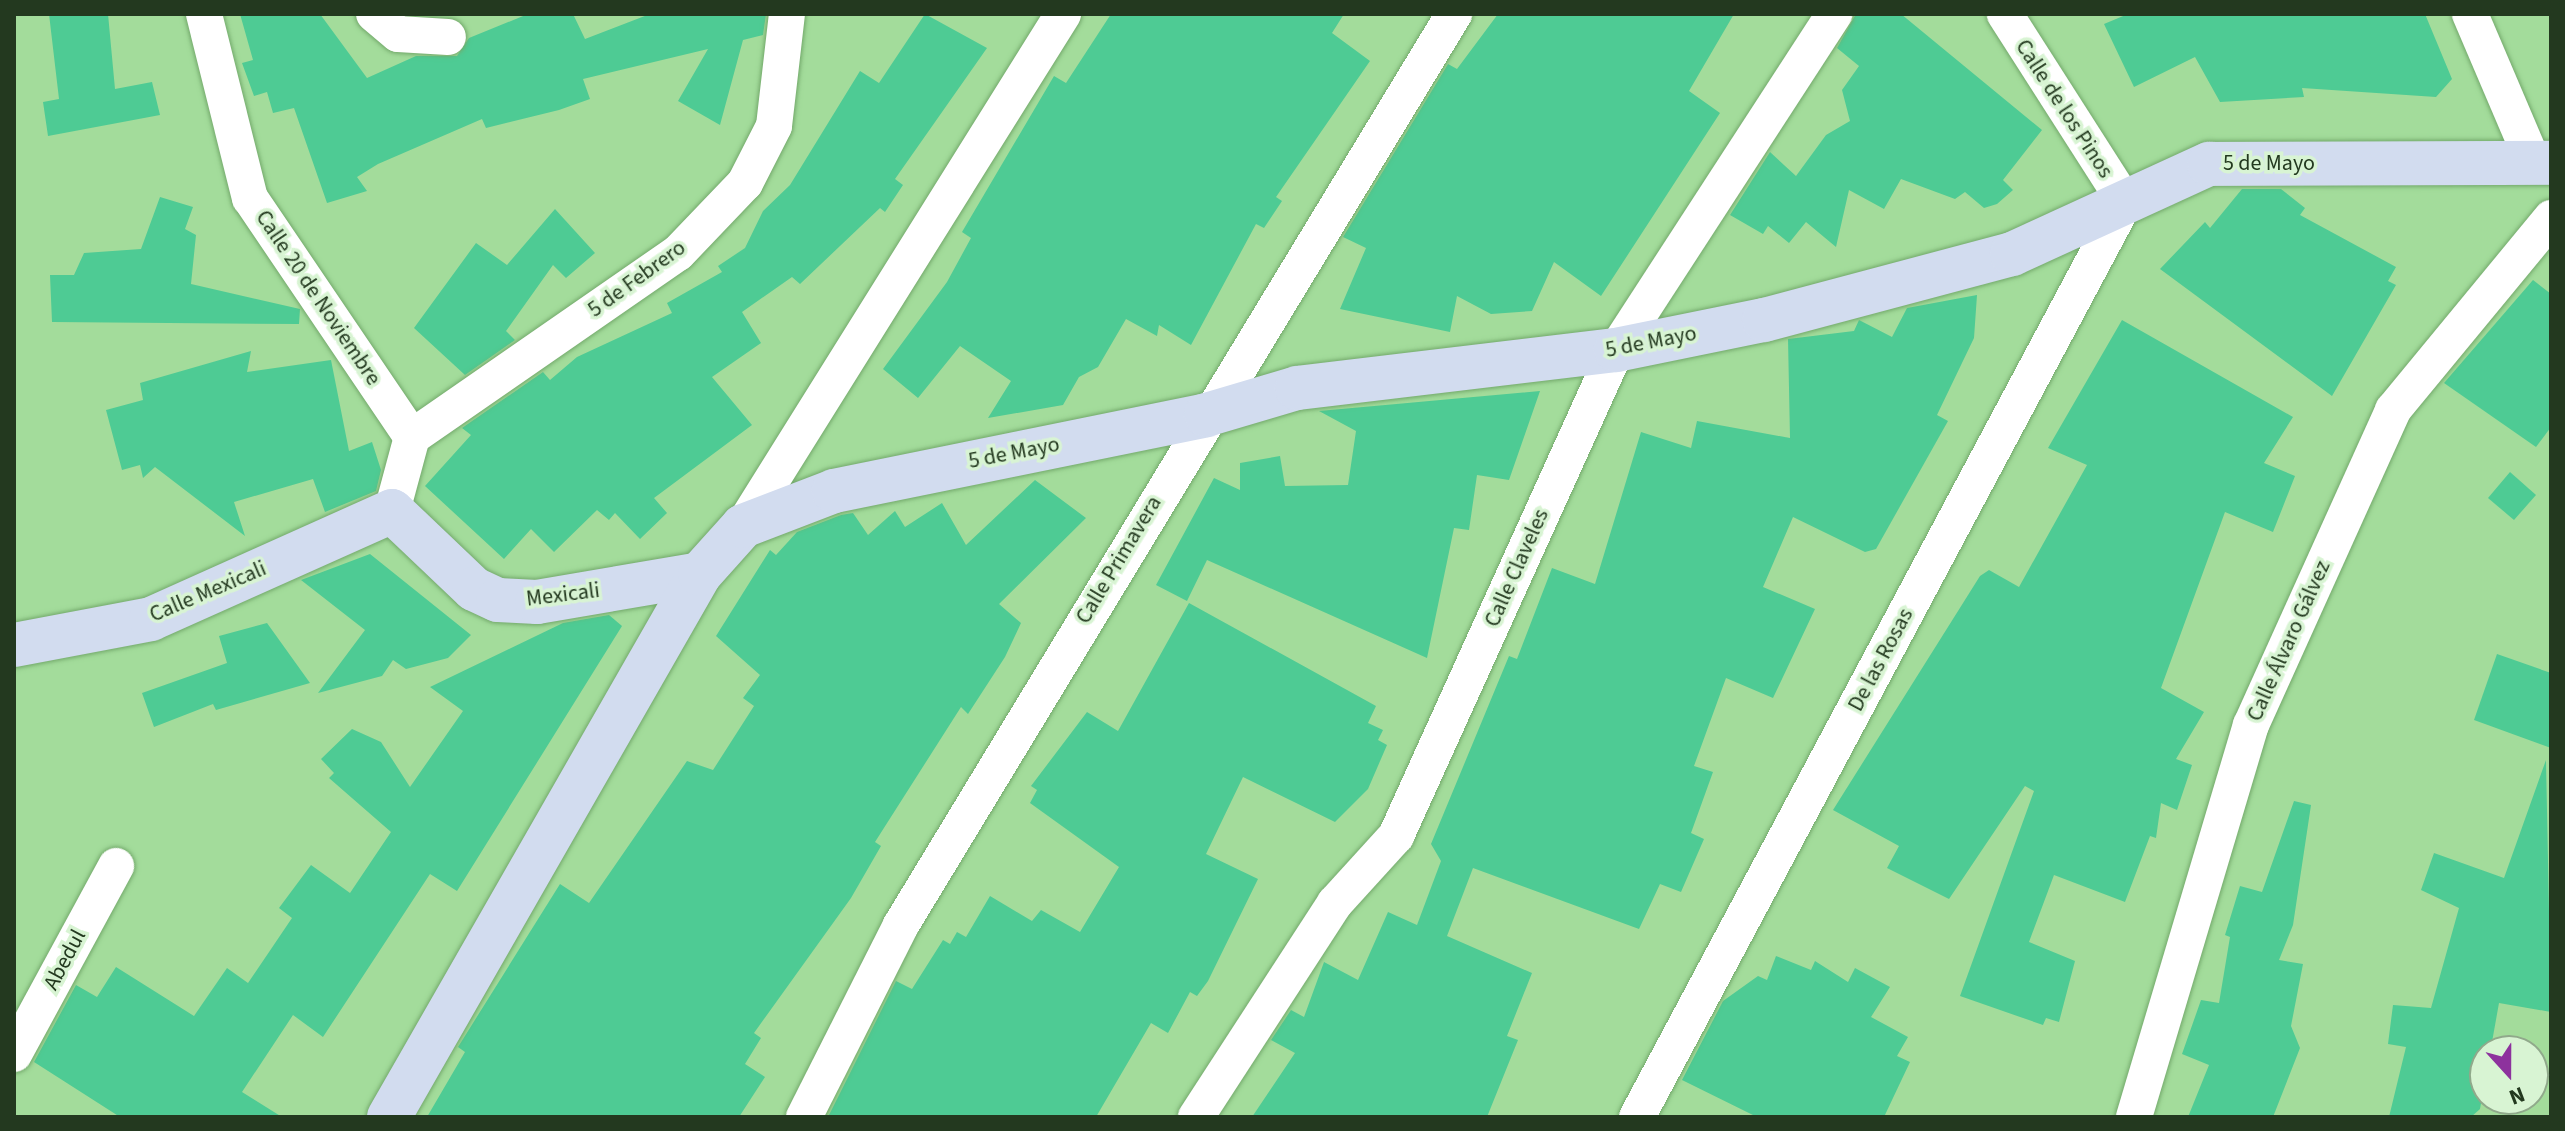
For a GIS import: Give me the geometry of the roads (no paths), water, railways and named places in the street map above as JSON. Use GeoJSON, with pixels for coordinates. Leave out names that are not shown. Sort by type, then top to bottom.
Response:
{"type":"FeatureCollection","features":[{"type":"Feature","properties":{"kind":"street","name":"Calle 20 de Noviembre"},"geometry":{"type":"LineString","coordinates":[[204,14],[250,198],[412,437]]}},
{"type":"Feature","properties":{"kind":"street"},"geometry":{"type":"LineString","coordinates":[[374,14],[398,34],[448,37]]}},
{"type":"Feature","properties":{"kind":"street","name":"5 de Febrero"},"geometry":{"type":"LineString","coordinates":[[412,437],[678,253],[745,183],[774,126],[787,14]]}},
{"type":"Feature","properties":{"kind":"street"},"geometry":{"type":"LineString","coordinates":[[389,1117],[700,574],[743,526],[1063,14]]}},
{"type":"Feature","properties":{"kind":"street","name":"Calle Primavera"},"geometry":{"type":"LineString","coordinates":[[804,1117],[901,925],[1206,415],[1454,14]]}},
{"type":"Feature","properties":{"kind":"street","name":"Calle Claveles"},"geometry":{"type":"LineString","coordinates":[[1196,1117],[1335,903],[1396,836],[1616,350],[1834,14]]}},
{"type":"Feature","properties":{"kind":"street"},"geometry":{"type":"LineString","coordinates":[[2470,14],[2543,163]]}},
{"type":"Feature","properties":{"kind":"street","name":"Calle de los Pinos"},"geometry":{"type":"LineString","coordinates":[[2003,17],[2125,202]]}},
{"type":"Feature","properties":{"kind":"street","name":"5 de Mayo"},"geometry":{"type":"LineString","coordinates":[[743,526],[834,491],[1206,415],[1297,388],[1616,350],[1764,320],[2012,254],[2209,164],[2543,163]]}},
{"type":"Feature","properties":{"kind":"street","name":"De las Rosas"},"geometry":{"type":"LineString","coordinates":[[1637,1117],[2125,202]]}},
{"type":"Feature","properties":{"kind":"street","name":"Calle Álvaro Gálvez"},"geometry":{"type":"LineString","coordinates":[[2134,1117],[2251,725],[2393,410],[2551,218]]}},
{"type":"Feature","properties":{"kind":"street"},"geometry":{"type":"LineString","coordinates":[[392,511],[412,437]]}},
{"type":"Feature","properties":{"kind":"street","name":"Mexicali"},"geometry":{"type":"LineString","coordinates":[[392,511],[474,589],[498,600],[537,602],[700,574]]}},
{"type":"Feature","properties":{"kind":"street","name":"Calle Mexicali"},"geometry":{"type":"LineString","coordinates":[[14,645],[151,619],[392,511]]}},
{"type":"Feature","properties":{"kind":"street","name":"Abedul"},"geometry":{"type":"LineString","coordinates":[[14,1054],[116,866]]}}]}
